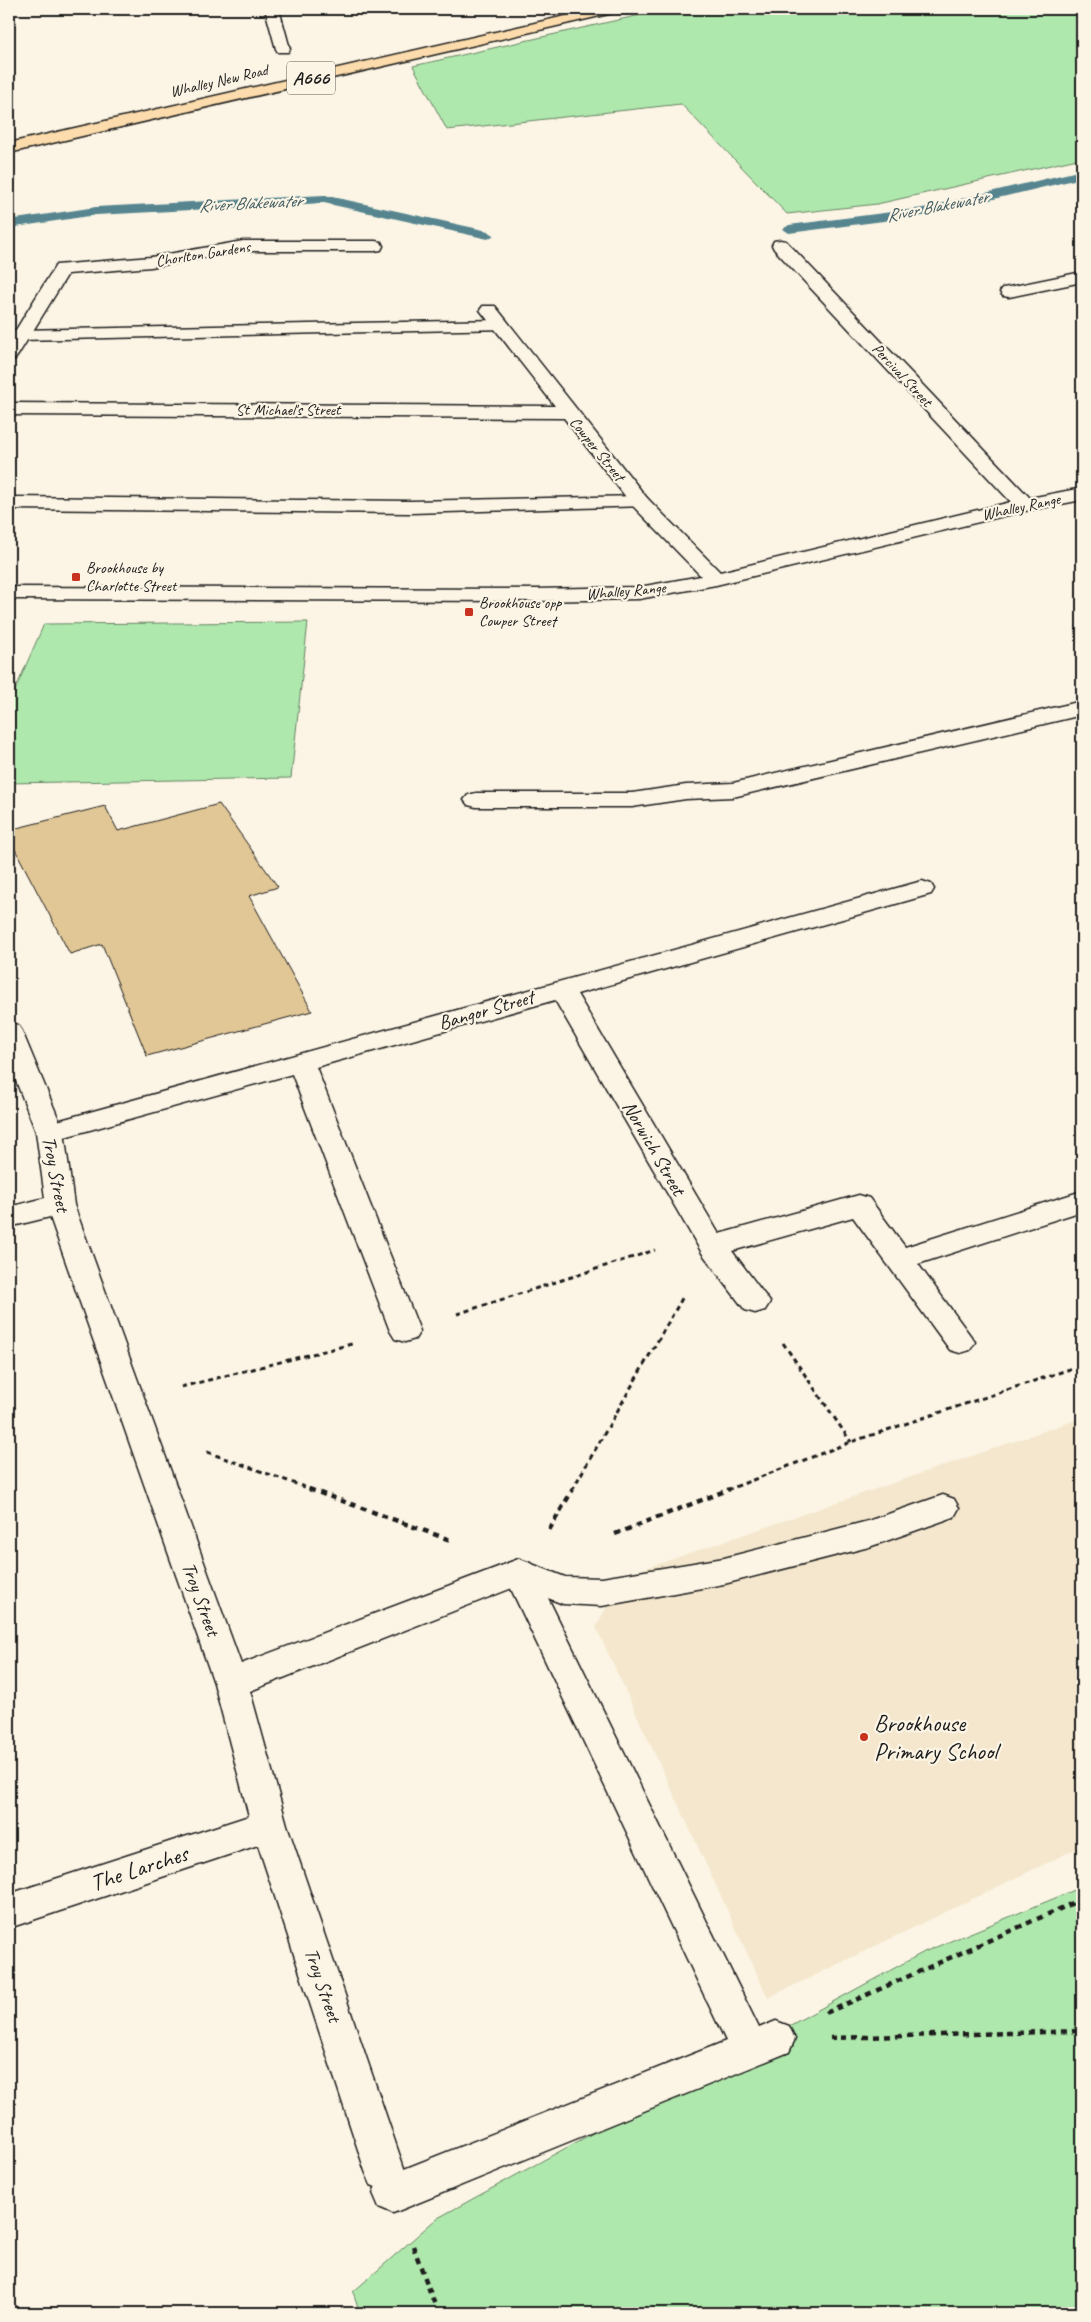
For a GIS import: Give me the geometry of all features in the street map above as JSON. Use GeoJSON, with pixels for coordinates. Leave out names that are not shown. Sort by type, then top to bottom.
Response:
{"type":"FeatureCollection","features":[{"type":"Feature","properties":{"kind":"highway","name":"Whalley New Road"},"geometry":{"type":"LineString","coordinates":[[9,148],[613,9]]}},
{"type":"Feature","properties":{"kind":"street"},"geometry":{"type":"LineString","coordinates":[[272,9],[283,49]]}},
{"type":"Feature","properties":{"kind":"street","name":"Chorlton Gardens"},"geometry":{"type":"LineString","coordinates":[[20,336],[62,269],[151,262],[243,246],[375,246]]}},
{"type":"Feature","properties":{"kind":"street","name":"Percival Street"},"geometry":{"type":"LineString","coordinates":[[780,246],[1025,505]]}},
{"type":"Feature","properties":{"kind":"street"},"geometry":{"type":"LineString","coordinates":[[1010,292],[1082,277]]}},
{"type":"Feature","properties":{"kind":"street","name":"Cowper Street"},"geometry":{"type":"LineString","coordinates":[[20,336],[495,317],[640,502],[716,579]]}},
{"type":"Feature","properties":{"kind":"street"},"geometry":{"type":"LineString","coordinates":[[9,355],[20,336]]}},
{"type":"Feature","properties":{"kind":"street","name":"St Michael's Street"},"geometry":{"type":"LineString","coordinates":[[9,409],[568,412]]}},
{"type":"Feature","properties":{"kind":"street","name":"Whalley Range"},"geometry":{"type":"LineString","coordinates":[[13,593],[594,595],[639,593],[716,579],[1025,505],[1082,494]]}},
{"type":"Feature","properties":{"kind":"street"},"geometry":{"type":"LineString","coordinates":[[9,503],[411,507],[640,502]]}},
{"type":"Feature","properties":{"kind":"street"},"geometry":{"type":"LineString","coordinates":[[9,614],[13,593]]}},
{"type":"Feature","properties":{"kind":"street"},"geometry":{"type":"LineString","coordinates":[[476,800],[632,800],[686,792],[733,790],[1082,708]]}},
{"type":"Feature","properties":{"kind":"street","name":"Bangor Street"},"geometry":{"type":"LineString","coordinates":[[50,1132],[922,889]]}},
{"type":"Feature","properties":{"kind":"street","name":"Norwich Street"},"geometry":{"type":"LineString","coordinates":[[561,989],[712,1246],[755,1302]]}},
{"type":"Feature","properties":{"kind":"street","name":"Troy Street"},"geometry":{"type":"LineString","coordinates":[[9,1031],[50,1132],[60,1205],[231,1683],[269,1825],[389,2182],[763,2044]]}},
{"type":"Feature","properties":{"kind":"street"},"geometry":{"type":"LineString","coordinates":[[301,1062],[405,1331]]}},
{"type":"Feature","properties":{"kind":"street"},"geometry":{"type":"LineString","coordinates":[[901,1259],[1082,1202]]}},
{"type":"Feature","properties":{"kind":"street"},"geometry":{"type":"LineString","coordinates":[[9,1217],[60,1205]]}},
{"type":"Feature","properties":{"kind":"street"},"geometry":{"type":"LineString","coordinates":[[712,1246],[859,1205],[901,1259],[960,1342]]}},
{"type":"Feature","properties":{"kind":"street"},"geometry":{"type":"LineString","coordinates":[[231,1683],[523,1570],[563,1590],[602,1592],[724,1571],[869,1534],[943,1508]]}},
{"type":"Feature","properties":{"kind":"street"},"geometry":{"type":"LineString","coordinates":[[523,1570],[763,2044]]}},
{"type":"Feature","properties":{"kind":"street","name":"The Larches"},"geometry":{"type":"LineString","coordinates":[[9,1911],[269,1825]]}},
{"type":"Feature","properties":{"kind":"path"},"geometry":{"type":"LineString","coordinates":[[139,1428],[523,1570],[712,1246]]}},
{"type":"Feature","properties":{"kind":"path"},"geometry":{"type":"LineString","coordinates":[[755,1302],[851,1442]]}},
{"type":"Feature","properties":{"kind":"path"},"geometry":{"type":"LineString","coordinates":[[611,1536],[851,1442],[1082,1365]]}},
{"type":"Feature","properties":{"kind":"path"},"geometry":{"type":"LineString","coordinates":[[763,2044],[766,2039],[1082,1899]]}},
{"type":"Feature","properties":{"kind":"path"},"geometry":{"type":"LineString","coordinates":[[763,2044],[1082,2031]]}},
{"type":"Feature","properties":{"kind":"shaded area","name":"Brookhouse Primary School"},"geometry":{"type":"Polygon","coordinates":[[[1082,1418],[1082,1846],[768,1998],[596,1627],[623,1576],[1082,1418]]]}},
{"type":"Feature","properties":{"kind":"green space"},"geometry":{"type":"Polygon","coordinates":[[[667,9],[1082,9],[1082,158],[877,204],[787,214],[681,104],[447,130],[413,66],[667,9]]]}},
{"type":"Feature","properties":{"kind":"green space"},"geometry":{"type":"Polygon","coordinates":[[[308,622],[291,778],[9,783],[9,704],[44,624],[308,622]]]}},
{"type":"Feature","properties":{"kind":"green space"},"geometry":{"type":"Polygon","coordinates":[[[1082,1887],[1082,2313],[360,2313],[353,2292],[436,2219],[924,1952],[1082,1887]]]}},
{"type":"Feature","properties":{"kind":"building"},"geometry":{"type":"Polygon","coordinates":[[[219,804],[278,887],[249,896],[312,1011],[147,1056],[102,944],[70,954],[9,838],[9,830],[105,806],[118,831],[219,804]]]}},
{"type":"Feature","properties":{"kind":"waterway","name":"River Blakewater"},"geometry":{"type":"LineString","coordinates":[[789,229],[923,212],[1082,174]]}},
{"type":"Feature","properties":{"kind":"waterway","name":"River Blakewater"},"geometry":{"type":"LineString","coordinates":[[9,224],[96,211],[324,199],[488,235]]}},
{"type":"Feature","properties":{"kind":"place","name":"Brookhouse by Charlotte Street"},"geometry":{"type":"Point","coordinates":[76,577]}},
{"type":"Feature","properties":{"kind":"place","name":"Brookhouse opp Cowper Street"},"geometry":{"type":"Point","coordinates":[469,612]}},
{"type":"Feature","properties":{"kind":"place","name":"Brookhouse Primary School"},"geometry":{"type":"Point","coordinates":[864,1737]}}]}
